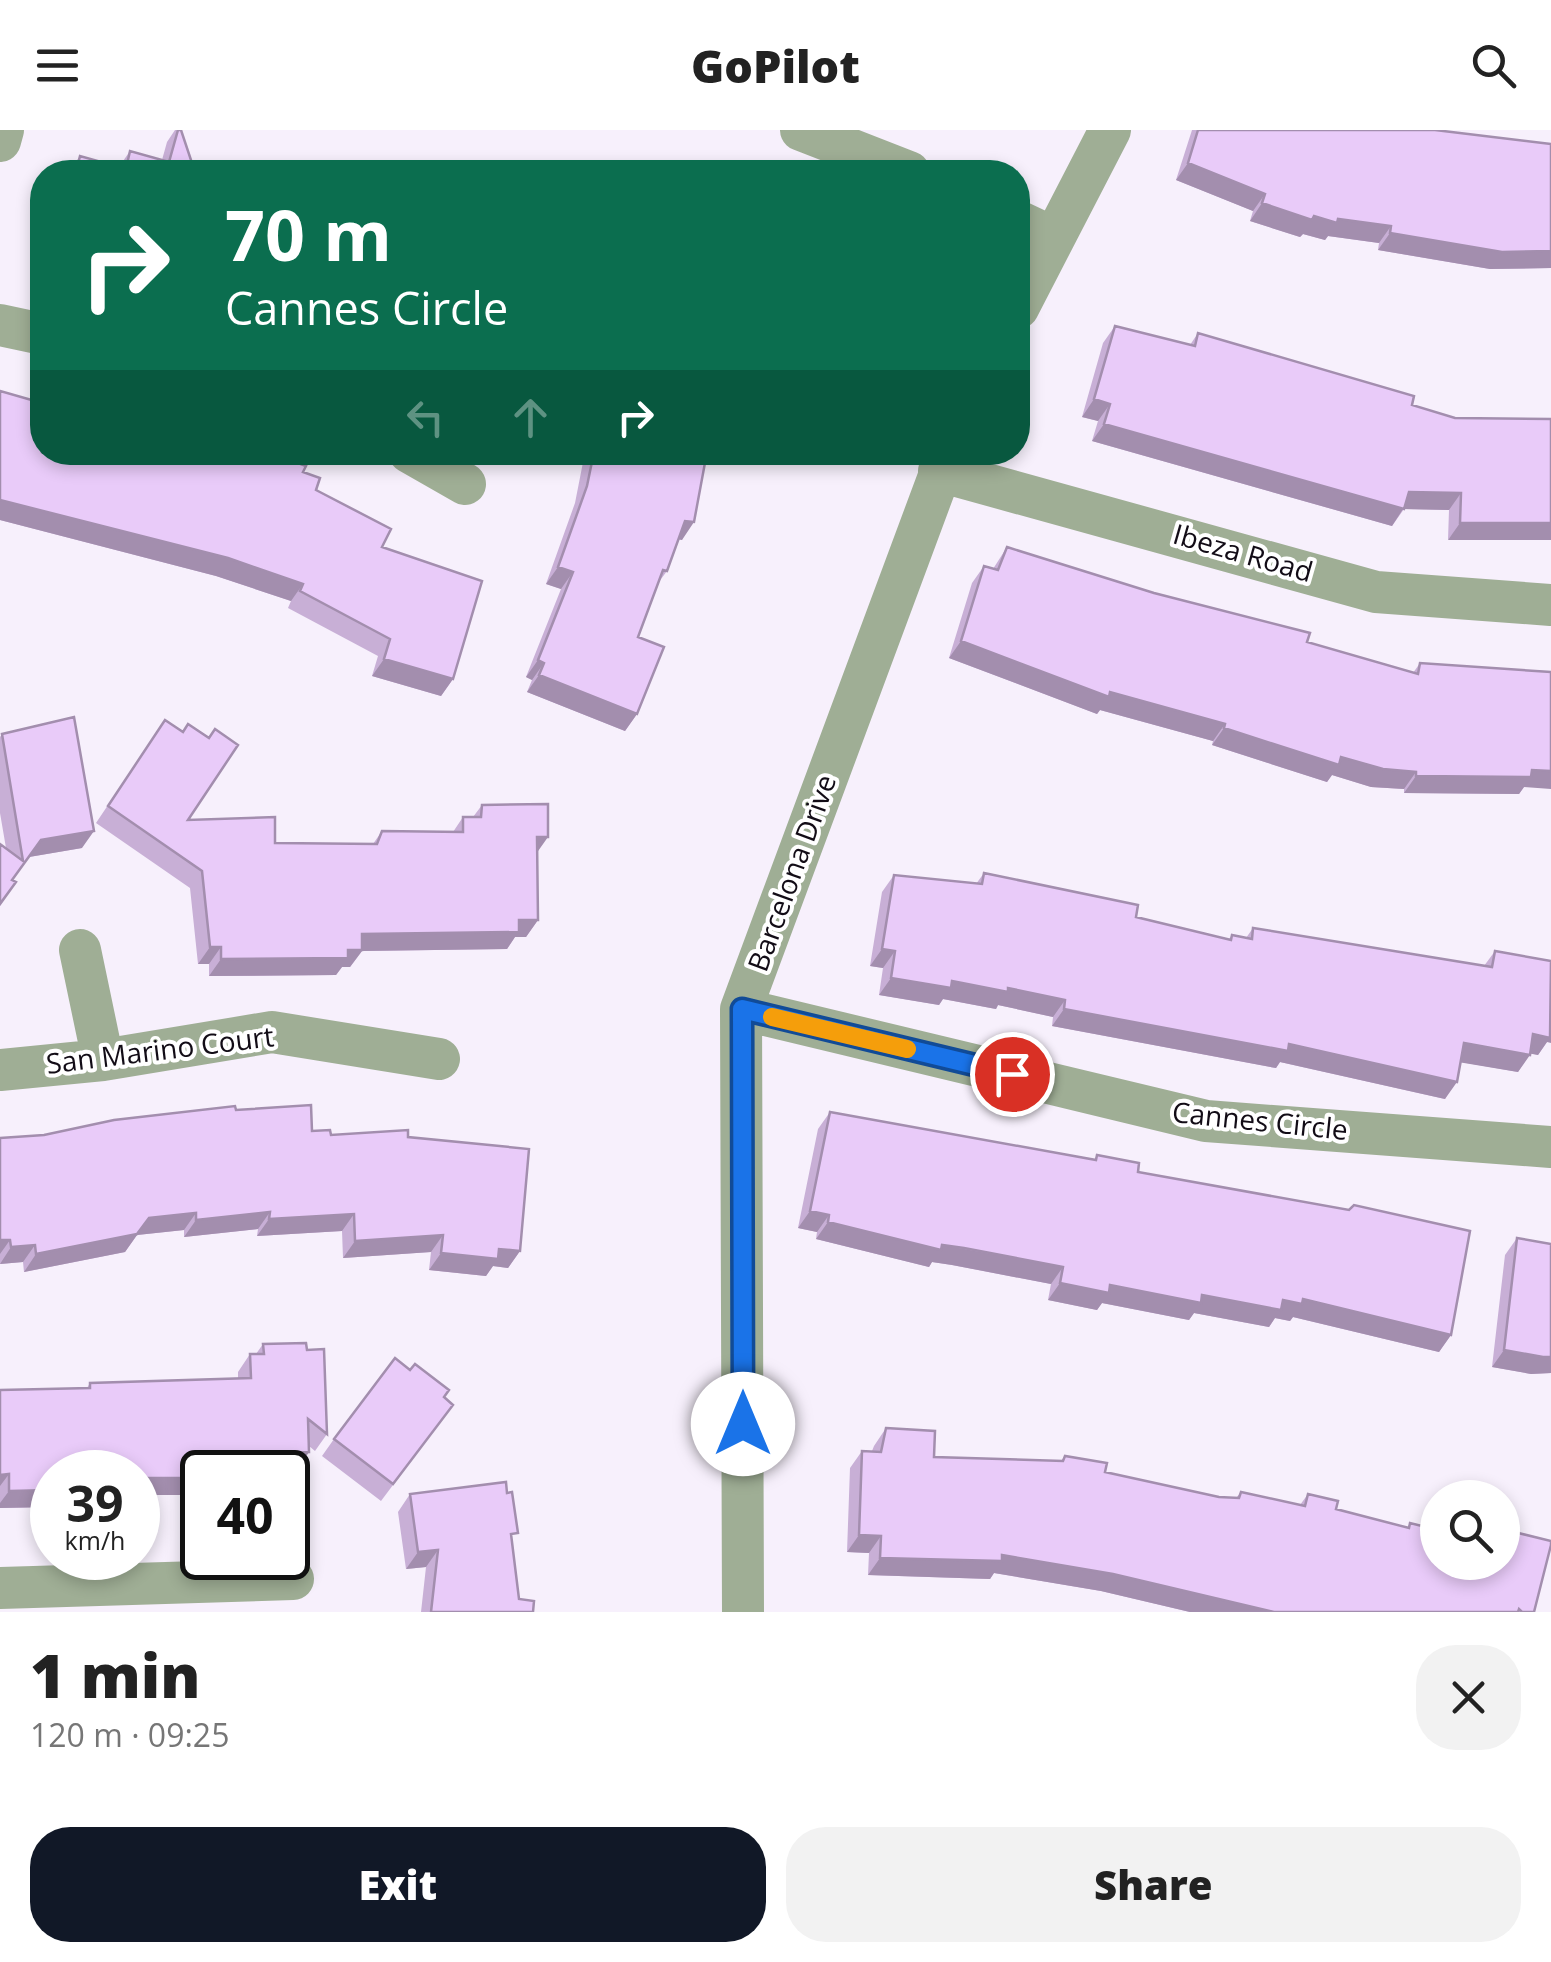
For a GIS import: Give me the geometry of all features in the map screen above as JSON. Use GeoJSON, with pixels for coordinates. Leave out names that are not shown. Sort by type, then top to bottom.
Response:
{"type":"FeatureCollection","features":[{"type":"Feature","properties":{"kind":"street"},"geometry":{"type":"LineString","coordinates":[[0,140],[3,130]]}},
{"type":"Feature","properties":{"kind":"street"},"geometry":{"type":"LineString","coordinates":[[801,130],[878,160]]}},
{"type":"Feature","properties":{"kind":"street"},"geometry":{"type":"LineString","coordinates":[[1034,229],[1110,130]]}},
{"type":"Feature","properties":{"kind":"street"},"geometry":{"type":"LineString","coordinates":[[0,325],[30,331]]}},
{"type":"Feature","properties":{"kind":"street"},"geometry":{"type":"LineString","coordinates":[[432,465],[465,484]]}},
{"type":"Feature","properties":{"kind":"street","name":"Barcelona Drive"},"geometry":{"type":"LineString","coordinates":[[743,1612],[742,1009],[943,465]]}},
{"type":"Feature","properties":{"kind":"street","name":"Ibeza Road"},"geometry":{"type":"LineString","coordinates":[[954,465],[1376,592],[1551,605]]}},
{"type":"Feature","properties":{"kind":"street"},"geometry":{"type":"LineString","coordinates":[[80,950],[104,1060]]}},
{"type":"Feature","properties":{"kind":"street","name":"Cannes Circle"},"geometry":{"type":"LineString","coordinates":[[742,1009],[1206,1121],[1551,1147]]}},
{"type":"Feature","properties":{"kind":"street","name":"San Marino Court"},"geometry":{"type":"LineString","coordinates":[[0,1070],[104,1060],[272,1032],[439,1059]]}},
{"type":"Feature","properties":{"kind":"street"},"geometry":{"type":"LineString","coordinates":[[0,1588],[260,1580]]}},
{"type":"Feature","properties":{"kind":"building"},"geometry":{"type":"Polygon","coordinates":[[[178,130],[181,130],[191,160],[170,160],[178,130]]]}},
{"type":"Feature","properties":{"kind":"building"},"geometry":{"type":"Polygon","coordinates":[[[1198,130],[1435,130],[1551,144],[1551,251],[1502,252],[1390,233],[1391,226],[1338,219],[1337,223],[1314,216],[1312,220],[1262,203],[1265,194],[1188,163],[1198,130]]]}},
{"type":"Feature","properties":{"kind":"building"},"geometry":{"type":"Polygon","coordinates":[[[130,151],[162,160],[128,160],[130,151]]]}},
{"type":"Feature","properties":{"kind":"building"},"geometry":{"type":"Polygon","coordinates":[[[1115,326],[1195,346],[1198,333],[1414,396],[1412,405],[1455,418],[1551,419],[1551,523],[1460,523],[1461,493],[1409,492],[1404,509],[1104,424],[1110,404],[1094,399],[1115,326]]]}},
{"type":"Feature","properties":{"kind":"building"},"geometry":{"type":"Polygon","coordinates":[[[0,391],[30,400],[30,465],[303,465],[303,472],[320,478],[316,490],[391,529],[382,547],[482,581],[453,679],[384,659],[390,639],[300,591],[303,584],[228,558],[0,500],[0,391]]]}},
{"type":"Feature","properties":{"kind":"building"},"geometry":{"type":"Polygon","coordinates":[[[591,465],[705,465],[694,522],[685,521],[638,637],[664,647],[637,714],[539,675],[544,663],[538,660],[573,572],[558,567],[591,465]]]}},
{"type":"Feature","properties":{"kind":"building"},"geometry":{"type":"Polygon","coordinates":[[[1007,547],[1154,593],[1310,633],[1307,642],[1418,674],[1420,663],[1551,672],[1551,771],[1532,770],[1531,777],[1416,776],[1416,772],[1383,769],[1341,757],[1339,765],[1224,728],[1225,724],[1110,692],[1109,697],[961,641],[984,566],[998,570],[1007,547]]]}},
{"type":"Feature","properties":{"kind":"building"},"geometry":{"type":"Polygon","coordinates":[[[74,717],[94,831],[41,840],[0,904],[0,844],[23,861],[2,734],[74,717]]]}},
{"type":"Feature","properties":{"kind":"building"},"geometry":{"type":"Polygon","coordinates":[[[165,720],[183,732],[188,724],[209,738],[215,729],[238,745],[188,820],[275,817],[275,843],[377,844],[382,831],[463,832],[463,817],[481,817],[482,805],[548,804],[548,837],[537,837],[538,920],[519,920],[519,932],[362,934],[362,950],[348,950],[348,958],[221,959],[221,947],[210,947],[202,871],[108,806],[165,720]]]}},
{"type":"Feature","properties":{"kind":"building"},"geometry":{"type":"Polygon","coordinates":[[[984,873],[1138,905],[1136,917],[1231,940],[1232,935],[1252,939],[1253,928],[1492,967],[1495,951],[1551,961],[1550,1038],[1533,1034],[1530,1055],[1464,1043],[1457,1082],[1289,1044],[1288,1051],[1064,1009],[1065,1000],[1008,988],[1008,992],[952,981],[951,988],[891,978],[895,951],[882,949],[894,875],[982,884],[984,873]]]}},
{"type":"Feature","properties":{"kind":"building"},"geometry":{"type":"Polygon","coordinates":[[[311,1105],[312,1131],[330,1130],[331,1135],[408,1130],[408,1137],[529,1149],[520,1251],[499,1249],[498,1259],[441,1253],[443,1235],[355,1241],[354,1214],[269,1219],[270,1212],[196,1220],[196,1213],[149,1218],[137,1234],[36,1254],[35,1245],[11,1247],[10,1240],[0,1240],[0,1138],[235,1106],[236,1110],[311,1105]]]}},
{"type":"Feature","properties":{"kind":"building"},"geometry":{"type":"Polygon","coordinates":[[[830,1112],[1096,1160],[1097,1155],[1139,1163],[1138,1172],[1349,1210],[1354,1205],[1470,1231],[1451,1335],[1303,1299],[1302,1304],[1283,1300],[1281,1310],[1202,1295],[1201,1303],[1110,1285],[1109,1293],[1060,1283],[1063,1267],[964,1248],[942,1245],[941,1250],[828,1222],[829,1215],[810,1211],[830,1112]]]}},
{"type":"Feature","properties":{"kind":"building"},"geometry":{"type":"Polygon","coordinates":[[[1517,1238],[1551,1244],[1551,1357],[1504,1350],[1517,1238]]]}},
{"type":"Feature","properties":{"kind":"building"},"geometry":{"type":"Polygon","coordinates":[[[306,1343],[307,1350],[324,1349],[327,1434],[308,1419],[309,1450],[180,1450],[180,1478],[160,1478],[160,1450],[30,1450],[30,1491],[9,1491],[9,1474],[0,1475],[0,1390],[251,1378],[250,1354],[264,1354],[263,1344],[306,1343]]]}},
{"type":"Feature","properties":{"kind":"building"},"geometry":{"type":"Polygon","coordinates":[[[395,1358],[410,1370],[415,1364],[449,1390],[444,1397],[453,1405],[393,1484],[334,1439],[395,1358]]]}},
{"type":"Feature","properties":{"kind":"building"},"geometry":{"type":"Polygon","coordinates":[[[886,1428],[935,1431],[934,1457],[1063,1461],[1065,1456],[1107,1463],[1105,1472],[1219,1497],[1239,1498],[1241,1492],[1305,1506],[1308,1494],[1338,1501],[1336,1509],[1409,1528],[1410,1523],[1420,1526],[1420,1580],[1520,1580],[1520,1533],[1551,1541],[1551,1545],[1534,1612],[1274,1612],[1113,1574],[1002,1555],[1002,1561],[880,1558],[881,1536],[859,1535],[862,1451],[881,1452],[886,1428]]]}},
{"type":"Feature","properties":{"kind":"building"},"geometry":{"type":"Polygon","coordinates":[[[506,1482],[507,1493],[512,1492],[518,1533],[511,1534],[519,1599],[534,1601],[533,1612],[431,1612],[438,1550],[418,1552],[410,1494],[506,1482]]]}},
{"type":"Feature","properties":{"kind":"slow traffic"},"geometry":{"type":"LineString","coordinates":[[772,1017],[907,1049]]}},
{"type":"Feature","properties":{"kind":"route"},"geometry":{"type":"LineString","coordinates":[[743,1424],[742,1009],[1012,1074]]}}]}
